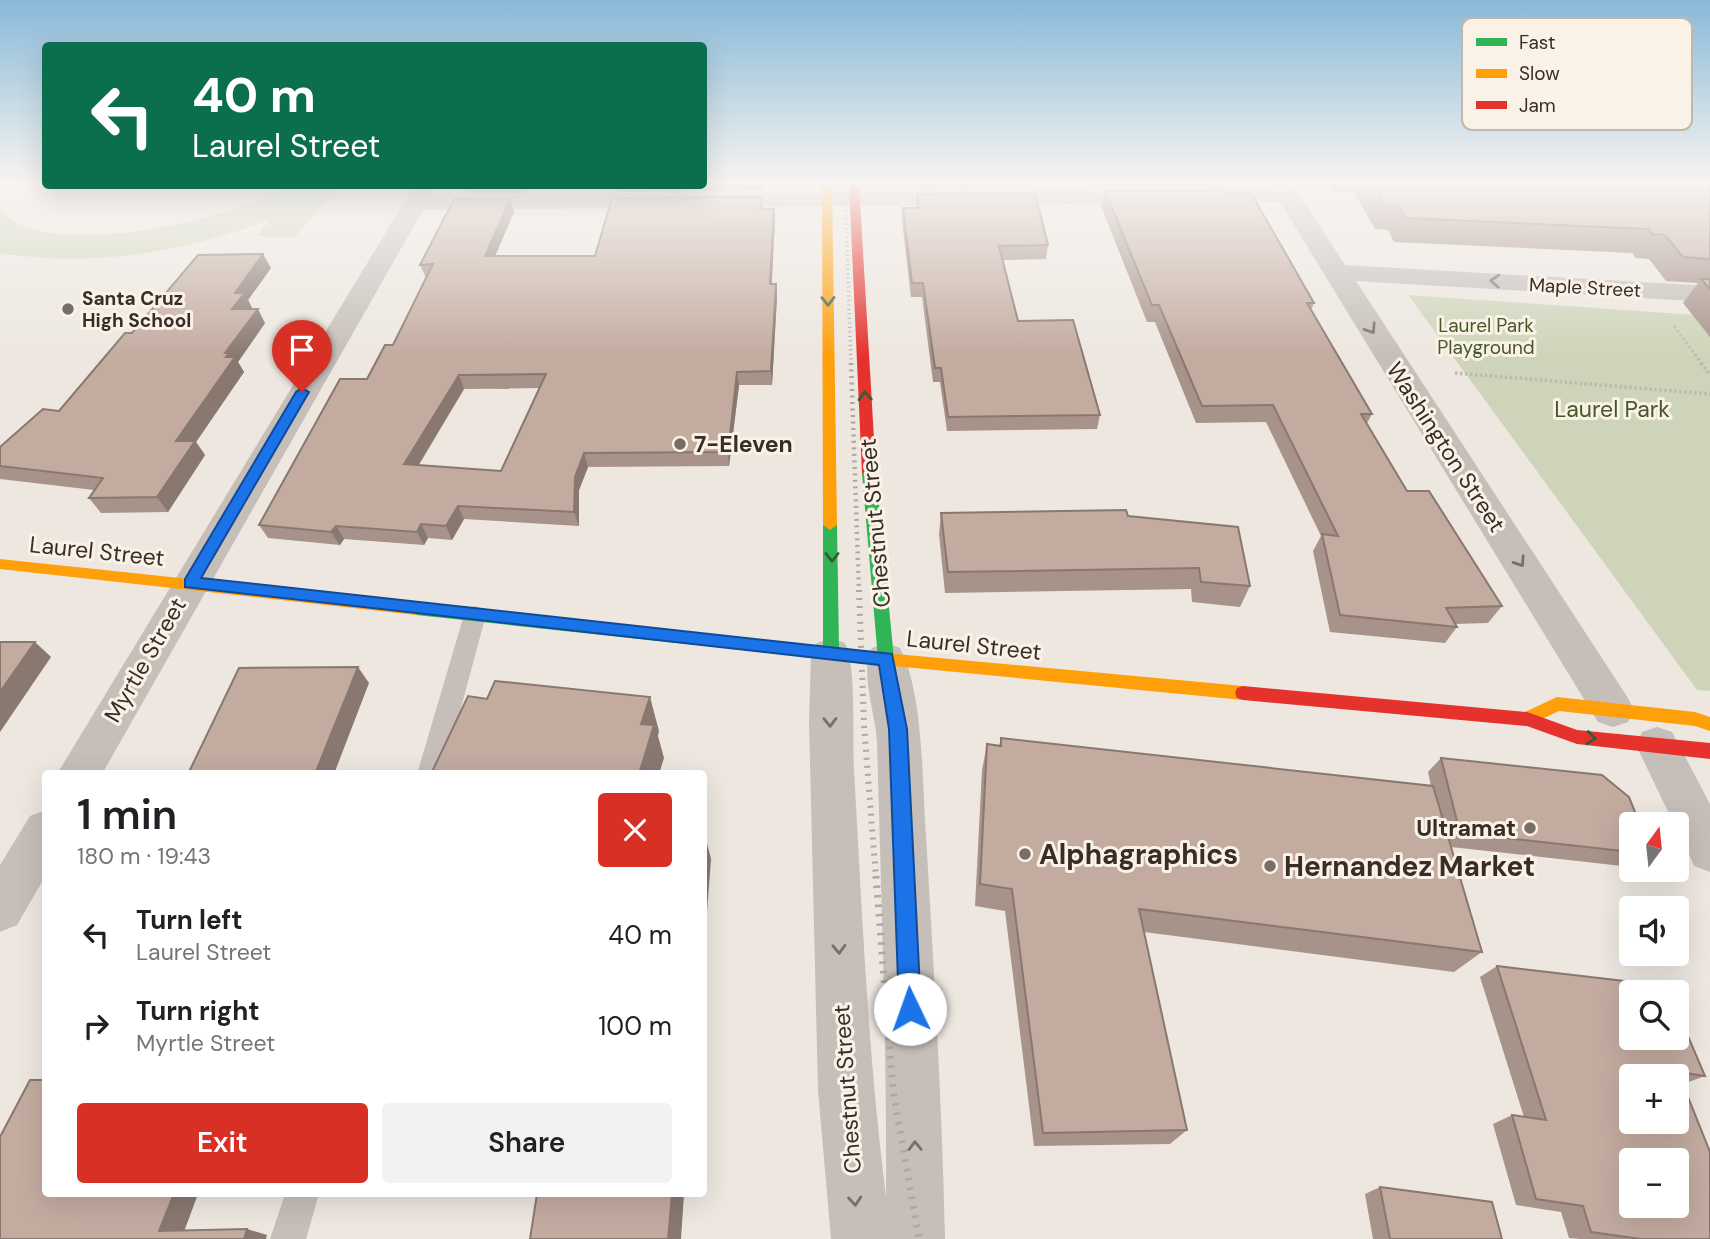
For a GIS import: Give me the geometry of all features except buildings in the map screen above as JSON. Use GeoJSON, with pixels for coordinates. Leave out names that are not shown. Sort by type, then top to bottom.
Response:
{"type":"FeatureCollection","features":[{"type":"Feature","properties":{"kind":"main road","name":"Chestnut Street"},"geometry":{"type":"LineString","coordinates":[[827,241],[831,654]]}},
{"type":"Feature","properties":{"kind":"main road","name":"Chestnut Street"},"geometry":{"type":"LineString","coordinates":[[857,241],[870,489],[886,659]]}},
{"type":"Feature","properties":{"kind":"main road","name":"Laurel Street"},"geometry":{"type":"LineString","coordinates":[[0,564],[831,654],[1527,719],[1577,737],[1710,751]]}},
{"type":"Feature","properties":{"kind":"main road"},"geometry":{"type":"LineString","coordinates":[[1527,719],[1557,704],[1695,719],[1710,724]]}},
{"type":"Feature","properties":{"kind":"street","name":"Myrtle Street"},"geometry":{"type":"LineString","coordinates":[[81,770],[393,241]]}},
{"type":"Feature","properties":{"kind":"street","name":"Washington Street"},"geometry":{"type":"LineString","coordinates":[[1315,241],[1613,710]]}},
{"type":"Feature","properties":{"kind":"street","name":"Maple Street"},"geometry":{"type":"LineString","coordinates":[[1334,272],[1710,294]]}},
{"type":"Feature","properties":{"kind":"street","name":"Chestnut Street"},"geometry":{"type":"LineString","coordinates":[[831,654],[830,721],[845,1090],[861,1239]]}},
{"type":"Feature","properties":{"kind":"street","name":"Chestnut Street"},"geometry":{"type":"LineString","coordinates":[[886,659],[898,729],[914,1089],[915,1239]]}},
{"type":"Feature","properties":{"kind":"street"},"geometry":{"type":"LineString","coordinates":[[1657,745],[1710,851]]}},
{"type":"Feature","properties":{"kind":"street"},"geometry":{"type":"LineString","coordinates":[[0,909],[42,838]]}},
{"type":"Feature","properties":{"kind":"lane"},"geometry":{"type":"LineString","coordinates":[[431,770],[475,615]]}},
{"type":"Feature","properties":{"kind":"lane"},"geometry":{"type":"LineString","coordinates":[[288,1239],[301,1197]]}},
{"type":"Feature","properties":{"kind":"path"},"geometry":{"type":"LineString","coordinates":[[1674,325],[1710,375]]}},
{"type":"Feature","properties":{"kind":"path"},"geometry":{"type":"LineString","coordinates":[[1455,373],[1710,394]]}},
{"type":"Feature","properties":{"kind":"green space"},"geometry":{"type":"Polygon","coordinates":[[[0,241],[205,241],[104,258],[69,259],[0,253],[0,241]]]}},
{"type":"Feature","properties":{"kind":"green space","name":"Laurel Park"},"geometry":{"type":"Polygon","coordinates":[[[1408,295],[1710,316],[1710,691],[1697,690],[1408,295]]]}},
{"type":"Feature","properties":{"kind":"railway"},"geometry":{"type":"LineString","coordinates":[[847,241],[851,364]]}},
{"type":"Feature","properties":{"kind":"railway"},"geometry":{"type":"LineString","coordinates":[[851,363],[859,591]]}},
{"type":"Feature","properties":{"kind":"railway"},"geometry":{"type":"LineString","coordinates":[[859,590],[864,725],[876,878]]}},
{"type":"Feature","properties":{"kind":"railway"},"geometry":{"type":"LineString","coordinates":[[876,876],[893,1090],[919,1239]]}},
{"type":"Feature","properties":{"kind":"traffic: fast"},"geometry":{"type":"LineString","coordinates":[[869,473],[886,659]]}},
{"type":"Feature","properties":{"kind":"traffic: fast"},"geometry":{"type":"LineString","coordinates":[[830,525],[831,654]]}},
{"type":"Feature","properties":{"kind":"traffic: fast"},"geometry":{"type":"LineString","coordinates":[[416,609],[863,657]]}},
{"type":"Feature","properties":{"kind":"traffic: slow"},"geometry":{"type":"LineString","coordinates":[[828,241],[830,525]]}},
{"type":"Feature","properties":{"kind":"traffic: slow"},"geometry":{"type":"LineString","coordinates":[[0,564],[416,609]]}},
{"type":"Feature","properties":{"kind":"traffic: slow"},"geometry":{"type":"LineString","coordinates":[[863,657],[1243,693]]}},
{"type":"Feature","properties":{"kind":"traffic: slow"},"geometry":{"type":"LineString","coordinates":[[1527,719],[1557,704],[1695,719],[1710,724]]}},
{"type":"Feature","properties":{"kind":"traffic: jam"},"geometry":{"type":"LineString","coordinates":[[857,241],[869,473]]}},
{"type":"Feature","properties":{"kind":"traffic: jam"},"geometry":{"type":"LineString","coordinates":[[1243,693],[1527,719],[1577,737],[1710,751]]}},
{"type":"Feature","properties":{"kind":"place","name":"Santa Cruz High School"},"geometry":{"type":"Point","coordinates":[68,309]}},
{"type":"Feature","properties":{"kind":"place","name":"7-Eleven"},"geometry":{"type":"Point","coordinates":[680,444]}},
{"type":"Feature","properties":{"kind":"place","name":"Ultramat"},"geometry":{"type":"Point","coordinates":[1530,828]}},
{"type":"Feature","properties":{"kind":"place","name":"Alphagraphics"},"geometry":{"type":"Point","coordinates":[1025,854]}},
{"type":"Feature","properties":{"kind":"place","name":"Hernandez Market"},"geometry":{"type":"Point","coordinates":[1270,866]}},
{"type":"Feature","properties":{"kind":"route"},"geometry":{"type":"LineString","coordinates":[[302,392],[190,583],[886,659],[898,729],[910,1009]]}},
{"type":"Feature","properties":{"kind":"park label","name":"Laurel Park Playground"},"geometry":{"type":"Point","coordinates":[1486,336]}}]}
